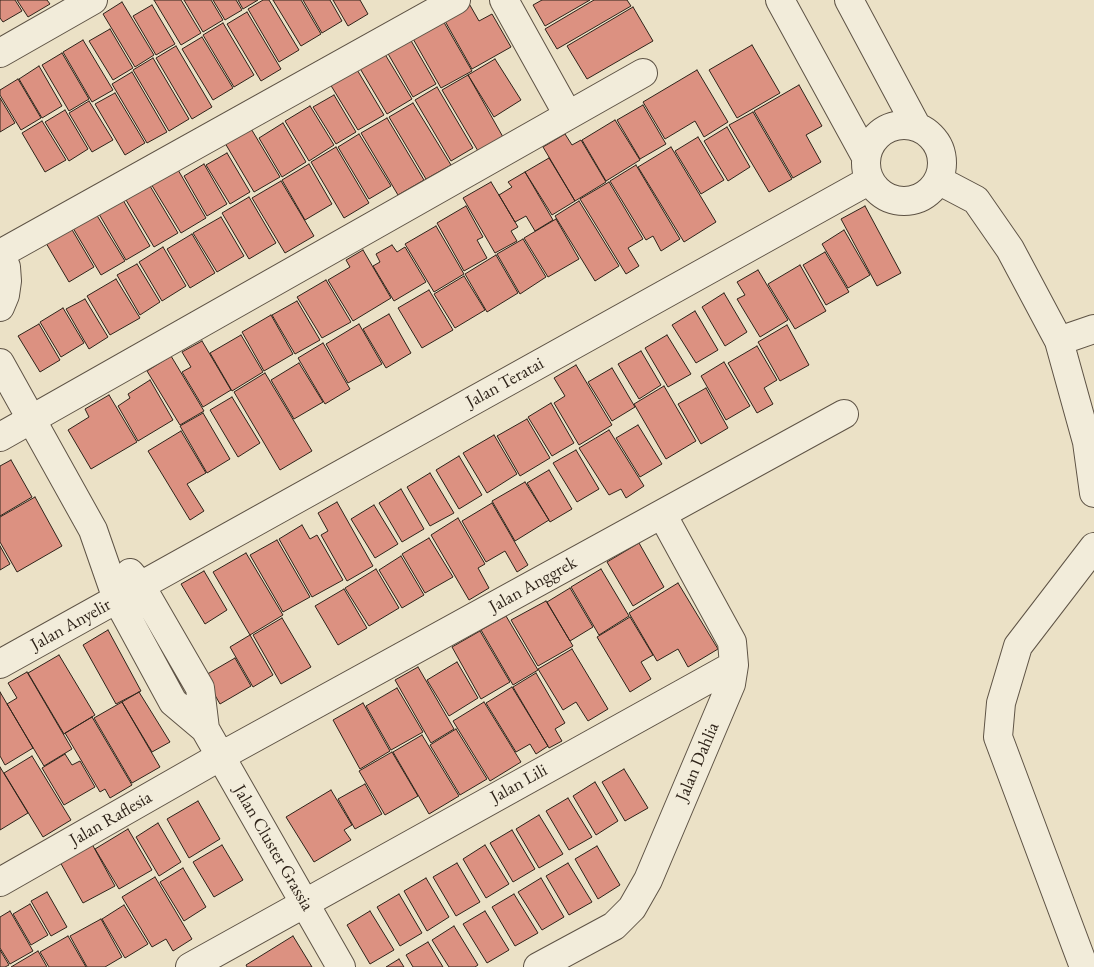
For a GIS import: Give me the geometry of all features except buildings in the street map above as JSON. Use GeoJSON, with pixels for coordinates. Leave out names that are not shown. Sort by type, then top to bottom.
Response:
{"type":"FeatureCollection","features":[{"type":"Feature","properties":{"kind":"street"},"geometry":{"type":"LineString","coordinates":[[0,53],[93,0]]}},
{"type":"Feature","properties":{"kind":"street"},"geometry":{"type":"LineString","coordinates":[[0,307],[7,281],[6,267],[0,254],[456,0]]}},
{"type":"Feature","properties":{"kind":"street"},"geometry":{"type":"LineString","coordinates":[[504,0],[568,115]]}},
{"type":"Feature","properties":{"kind":"street"},"geometry":{"type":"LineString","coordinates":[[780,0],[879,192],[896,201],[907,201],[925,194],[938,180],[942,159],[939,148],[926,132],[917,127],[904,125],[890,127],[879,134],[870,144],[868,169]]}},
{"type":"Feature","properties":{"kind":"street"},"geometry":{"type":"LineString","coordinates":[[849,0],[917,127]]}},
{"type":"Feature","properties":{"kind":"street"},"geometry":{"type":"LineString","coordinates":[[0,437],[643,73]]}},
{"type":"Feature","properties":{"kind":"street","name":"Jalan Teratai"},"geometry":{"type":"LineString","coordinates":[[141,586],[868,169]]}},
{"type":"Feature","properties":{"kind":"street"},"geometry":{"type":"LineString","coordinates":[[938,180],[976,200],[1010,249],[1059,341],[1087,442],[1094,493]]}},
{"type":"Feature","properties":{"kind":"street"},"geometry":{"type":"LineString","coordinates":[[1059,341],[1094,329]]}},
{"type":"Feature","properties":{"kind":"street"},"geometry":{"type":"LineString","coordinates":[[0,363],[93,530]]}},
{"type":"Feature","properties":{"kind":"street","name":"Jalan Anggrek"},"geometry":{"type":"LineString","coordinates":[[221,756],[844,414]]}},
{"type":"Feature","properties":{"kind":"street","name":"Jalan Dahlia"},"geometry":{"type":"LineString","coordinates":[[538,967],[614,926],[632,908],[648,880],[731,684],[734,665],[732,642],[662,514]]}},
{"type":"Feature","properties":{"kind":"street","name":"Jalan Cluster Grassia"},"geometry":{"type":"LineString","coordinates":[[93,530],[141,586],[200,688],[205,728]]}},
{"type":"Feature","properties":{"kind":"street","name":"Jalan Cluster Grassia"},"geometry":{"type":"LineString","coordinates":[[93,530],[117,599],[172,702],[205,728],[341,967]]}},
{"type":"Feature","properties":{"kind":"street"},"geometry":{"type":"LineString","coordinates":[[1084,967],[998,737],[1001,703],[1018,646],[1094,547]]}},
{"type":"Feature","properties":{"kind":"street","name":"Jalan Anyelir"},"geometry":{"type":"LineString","coordinates":[[0,664],[141,586]]}},
{"type":"Feature","properties":{"kind":"street","name":"Jalan Lili"},"geometry":{"type":"LineString","coordinates":[[190,967],[734,665]]}},
{"type":"Feature","properties":{"kind":"street","name":"Jalan Raflesia"},"geometry":{"type":"LineString","coordinates":[[0,882],[221,756]]}}]}
